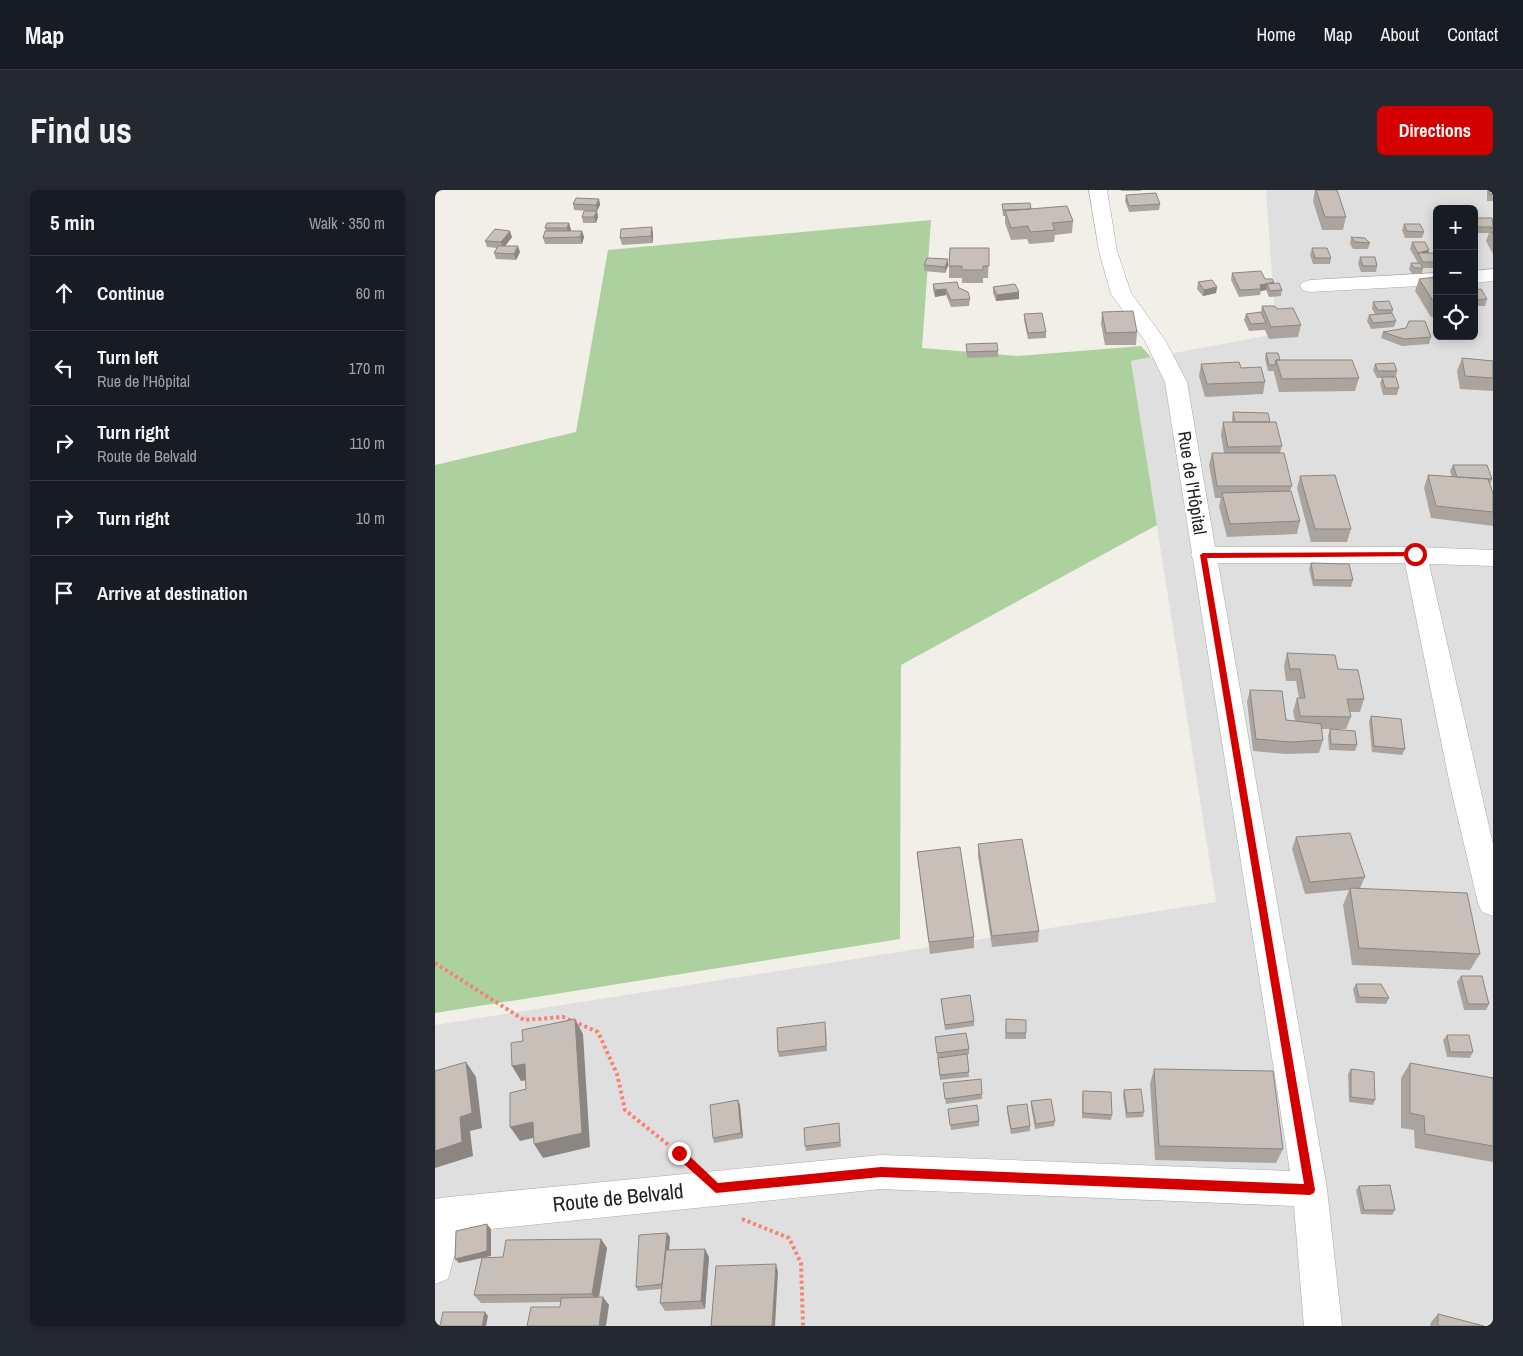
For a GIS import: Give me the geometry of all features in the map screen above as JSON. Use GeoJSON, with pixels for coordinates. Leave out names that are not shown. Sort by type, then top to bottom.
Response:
{"type":"FeatureCollection","features":[{"type":"Feature","properties":{"kind":"street","name":"Rue de l'Hôpital"},"geometry":{"type":"LineString","coordinates":[[1098,190],[1109,252],[1121,294],[1155,340],[1176,382],[1203,555],[1310,1190],[1323,1326]]}},
{"type":"Feature","properties":{"kind":"street"},"geometry":{"type":"LineString","coordinates":[[1478,276],[1493,275]]}},
{"type":"Feature","properties":{"kind":"street"},"geometry":{"type":"LineString","coordinates":[[1310,286],[1433,279]]}},
{"type":"Feature","properties":{"kind":"street"},"geometry":{"type":"LineString","coordinates":[[1415,554],[1464,785],[1493,903]]}},
{"type":"Feature","properties":{"kind":"street"},"geometry":{"type":"LineString","coordinates":[[1203,555],[1415,554],[1493,558]]}},
{"type":"Feature","properties":{"kind":"street","name":"Route de Belvald"},"geometry":{"type":"LineString","coordinates":[[441,1216],[881,1172],[1310,1190]]}},
{"type":"Feature","properties":{"kind":"street"},"geometry":{"type":"LineString","coordinates":[[435,1266],[441,1216]]}},
{"type":"Feature","properties":{"kind":"path"},"geometry":{"type":"LineString","coordinates":[[435,962],[523,1020],[563,1017],[598,1032],[617,1074],[625,1110],[679,1153],[716,1188],[724,1205],[736,1216],[789,1238],[801,1263],[803,1326]]}},
{"type":"Feature","properties":{"kind":"shaded area"},"geometry":{"type":"Polygon","coordinates":[[[1266,190],[1493,190],[1493,1326],[435,1326],[435,1025],[1216,902],[1131,361],[1276,334],[1266,190]]]}},
{"type":"Feature","properties":{"kind":"green space"},"geometry":{"type":"Polygon","coordinates":[[[931,220],[922,348],[1018,356],[1141,346],[1151,357],[1131,361],[1157,525],[901,665],[900,939],[435,1013],[435,465],[576,432],[608,250],[931,220]]]}},
{"type":"Feature","properties":{"kind":"building"},"geometry":{"type":"Polygon","coordinates":[[[1316,190],[1337,190],[1346,217],[1325,217],[1316,190]]]}},
{"type":"Feature","properties":{"kind":"building"},"geometry":{"type":"Polygon","coordinates":[[[1489,190],[1493,190],[1493,195],[1489,194],[1489,190]]]}},
{"type":"Feature","properties":{"kind":"building"},"geometry":{"type":"Polygon","coordinates":[[[1156,193],[1160,204],[1129,206],[1126,195],[1156,193]]]}},
{"type":"Feature","properties":{"kind":"building"},"geometry":{"type":"Polygon","coordinates":[[[576,198],[599,199],[596,205],[573,204],[576,198]]]}},
{"type":"Feature","properties":{"kind":"building"},"geometry":{"type":"Polygon","coordinates":[[[1030,203],[1031,209],[1003,210],[1002,204],[1030,203]]]}},
{"type":"Feature","properties":{"kind":"building"},"geometry":{"type":"Polygon","coordinates":[[[1067,206],[1073,221],[1052,223],[1055,230],[1030,232],[1028,226],[1011,228],[1005,211],[1067,206]]]}},
{"type":"Feature","properties":{"kind":"building"},"geometry":{"type":"Polygon","coordinates":[[[584,211],[597,211],[594,217],[582,217],[584,211]]]}},
{"type":"Feature","properties":{"kind":"building"},"geometry":{"type":"Polygon","coordinates":[[[1478,218],[1492,218],[1493,227],[1478,227],[1478,218]]]}},
{"type":"Feature","properties":{"kind":"building"},"geometry":{"type":"Polygon","coordinates":[[[547,223],[569,223],[567,228],[545,228],[547,223]]]}},
{"type":"Feature","properties":{"kind":"building"},"geometry":{"type":"Polygon","coordinates":[[[1404,224],[1420,224],[1424,232],[1407,231],[1404,224]]]}},
{"type":"Feature","properties":{"kind":"building"},"geometry":{"type":"Polygon","coordinates":[[[652,227],[651,236],[620,238],[621,229],[652,227]]]}},
{"type":"Feature","properties":{"kind":"building"},"geometry":{"type":"Polygon","coordinates":[[[495,229],[510,231],[501,242],[485,241],[495,229]]]}},
{"type":"Feature","properties":{"kind":"building"},"geometry":{"type":"Polygon","coordinates":[[[545,231],[582,231],[580,237],[543,238],[545,231]]]}},
{"type":"Feature","properties":{"kind":"building"},"geometry":{"type":"Polygon","coordinates":[[[1351,237],[1365,238],[1370,243],[1355,242],[1351,237]]]}},
{"type":"Feature","properties":{"kind":"building"},"geometry":{"type":"Polygon","coordinates":[[[1412,242],[1425,242],[1429,250],[1418,253],[1412,242]]]}},
{"type":"Feature","properties":{"kind":"building"},"geometry":{"type":"Polygon","coordinates":[[[498,246],[518,246],[514,254],[494,253],[498,246]]]}},
{"type":"Feature","properties":{"kind":"building"},"geometry":{"type":"Polygon","coordinates":[[[950,248],[989,248],[989,266],[983,266],[983,270],[962,270],[962,266],[949,266],[950,248]]]}},
{"type":"Feature","properties":{"kind":"building"},"geometry":{"type":"Polygon","coordinates":[[[1312,248],[1327,248],[1331,258],[1315,258],[1312,248]]]}},
{"type":"Feature","properties":{"kind":"building"},"geometry":{"type":"Polygon","coordinates":[[[1418,253],[1433,253],[1433,262],[1423,262],[1418,253]]]}},
{"type":"Feature","properties":{"kind":"building"},"geometry":{"type":"Polygon","coordinates":[[[1360,257],[1375,257],[1377,266],[1363,266],[1360,257]]]}},
{"type":"Feature","properties":{"kind":"building"},"geometry":{"type":"Polygon","coordinates":[[[927,258],[948,259],[945,267],[924,265],[927,258]]]}},
{"type":"Feature","properties":{"kind":"building"},"geometry":{"type":"Polygon","coordinates":[[[1411,263],[1420,263],[1423,268],[1414,268],[1411,263]]]}},
{"type":"Feature","properties":{"kind":"building"},"geometry":{"type":"Polygon","coordinates":[[[1261,271],[1265,279],[1272,279],[1274,282],[1260,285],[1261,289],[1240,290],[1232,273],[1261,271]]]}},
{"type":"Feature","properties":{"kind":"building"},"geometry":{"type":"Polygon","coordinates":[[[1433,277],[1433,301],[1419,279],[1433,277]]]}},
{"type":"Feature","properties":{"kind":"building"},"geometry":{"type":"Polygon","coordinates":[[[1212,280],[1217,287],[1204,290],[1198,282],[1212,280]]]}},
{"type":"Feature","properties":{"kind":"building"},"geometry":{"type":"Polygon","coordinates":[[[957,282],[959,288],[968,292],[970,299],[951,300],[946,289],[935,290],[933,284],[957,282]]]}},
{"type":"Feature","properties":{"kind":"building"},"geometry":{"type":"Polygon","coordinates":[[[1279,283],[1282,290],[1270,291],[1267,284],[1279,283]]]}},
{"type":"Feature","properties":{"kind":"building"},"geometry":{"type":"Polygon","coordinates":[[[1015,284],[1019,292],[997,295],[993,287],[1015,284]]]}},
{"type":"Feature","properties":{"kind":"building"},"geometry":{"type":"Polygon","coordinates":[[[1478,289],[1481,289],[1487,299],[1478,300],[1478,289]]]}},
{"type":"Feature","properties":{"kind":"building"},"geometry":{"type":"Polygon","coordinates":[[[1389,301],[1393,310],[1378,310],[1373,302],[1389,301]]]}},
{"type":"Feature","properties":{"kind":"building"},"geometry":{"type":"Polygon","coordinates":[[[1262,306],[1274,306],[1278,309],[1293,308],[1301,325],[1271,327],[1262,306]]]}},
{"type":"Feature","properties":{"kind":"building"},"geometry":{"type":"Polygon","coordinates":[[[1133,311],[1137,332],[1106,333],[1102,312],[1133,311]]]}},
{"type":"Feature","properties":{"kind":"building"},"geometry":{"type":"Polygon","coordinates":[[[1261,312],[1266,323],[1251,324],[1246,314],[1261,312]]]}},
{"type":"Feature","properties":{"kind":"building"},"geometry":{"type":"Polygon","coordinates":[[[1042,313],[1046,332],[1028,333],[1024,314],[1042,313]]]}},
{"type":"Feature","properties":{"kind":"building"},"geometry":{"type":"Polygon","coordinates":[[[1392,313],[1396,321],[1373,323],[1369,315],[1392,313]]]}},
{"type":"Feature","properties":{"kind":"building"},"geometry":{"type":"Polygon","coordinates":[[[1409,321],[1425,321],[1431,337],[1404,339],[1383,332],[1406,328],[1409,321]]]}},
{"type":"Feature","properties":{"kind":"building"},"geometry":{"type":"Polygon","coordinates":[[[997,343],[998,351],[967,352],[966,344],[997,343]]]}},
{"type":"Feature","properties":{"kind":"building"},"geometry":{"type":"Polygon","coordinates":[[[1266,353],[1278,353],[1280,360],[1276,360],[1275,365],[1269,365],[1266,353]]]}},
{"type":"Feature","properties":{"kind":"building"},"geometry":{"type":"Polygon","coordinates":[[[1462,358],[1493,361],[1493,378],[1465,376],[1462,358]]]}},
{"type":"Feature","properties":{"kind":"building"},"geometry":{"type":"Polygon","coordinates":[[[1276,360],[1352,360],[1359,378],[1282,379],[1276,360]]]}},
{"type":"Feature","properties":{"kind":"building"},"geometry":{"type":"Polygon","coordinates":[[[1239,362],[1241,368],[1261,367],[1265,382],[1207,384],[1201,364],[1239,362]]]}},
{"type":"Feature","properties":{"kind":"building"},"geometry":{"type":"Polygon","coordinates":[[[1394,363],[1397,371],[1378,371],[1375,364],[1394,363]]]}},
{"type":"Feature","properties":{"kind":"building"},"geometry":{"type":"Polygon","coordinates":[[[1382,377],[1396,377],[1399,388],[1385,388],[1382,377]]]}},
{"type":"Feature","properties":{"kind":"building"},"geometry":{"type":"Polygon","coordinates":[[[1233,412],[1268,413],[1270,422],[1235,422],[1233,412]]]}},
{"type":"Feature","properties":{"kind":"building"},"geometry":{"type":"Polygon","coordinates":[[[1223,422],[1276,422],[1282,446],[1228,447],[1223,422]]]}},
{"type":"Feature","properties":{"kind":"building"},"geometry":{"type":"Polygon","coordinates":[[[1212,453],[1284,453],[1292,486],[1217,486],[1212,453]]]}},
{"type":"Feature","properties":{"kind":"building"},"geometry":{"type":"Polygon","coordinates":[[[1453,465],[1487,465],[1492,479],[1457,477],[1453,465]]]}},
{"type":"Feature","properties":{"kind":"building"},"geometry":{"type":"Polygon","coordinates":[[[1335,475],[1351,529],[1315,529],[1300,476],[1335,475]]]}},
{"type":"Feature","properties":{"kind":"building"},"geometry":{"type":"Polygon","coordinates":[[[1428,475],[1488,479],[1493,493],[1493,512],[1436,506],[1428,475]]]}},
{"type":"Feature","properties":{"kind":"building"},"geometry":{"type":"Polygon","coordinates":[[[1291,491],[1300,521],[1230,524],[1222,493],[1291,491]]]}},
{"type":"Feature","properties":{"kind":"building"},"geometry":{"type":"Polygon","coordinates":[[[1311,563],[1349,564],[1353,580],[1314,580],[1311,563]]]}},
{"type":"Feature","properties":{"kind":"building"},"geometry":{"type":"Polygon","coordinates":[[[1287,653],[1335,655],[1338,669],[1358,670],[1364,699],[1347,699],[1351,717],[1300,716],[1297,698],[1305,698],[1300,669],[1290,669],[1287,653]]]}},
{"type":"Feature","properties":{"kind":"building"},"geometry":{"type":"Polygon","coordinates":[[[1250,690],[1282,691],[1286,720],[1321,724],[1323,740],[1290,742],[1256,739],[1250,690]]]}},
{"type":"Feature","properties":{"kind":"building"},"geometry":{"type":"Polygon","coordinates":[[[1371,716],[1401,719],[1405,749],[1374,746],[1371,716]]]}},
{"type":"Feature","properties":{"kind":"building"},"geometry":{"type":"Polygon","coordinates":[[[1330,729],[1355,731],[1357,745],[1331,744],[1330,729]]]}},
{"type":"Feature","properties":{"kind":"building"},"geometry":{"type":"Polygon","coordinates":[[[1350,833],[1365,877],[1310,882],[1296,837],[1350,833]]]}},
{"type":"Feature","properties":{"kind":"building"},"geometry":{"type":"Polygon","coordinates":[[[1022,839],[1039,931],[992,936],[978,844],[1022,839]]]}},
{"type":"Feature","properties":{"kind":"building"},"geometry":{"type":"Polygon","coordinates":[[[960,847],[974,937],[929,942],[917,852],[960,847]]]}},
{"type":"Feature","properties":{"kind":"building"},"geometry":{"type":"Polygon","coordinates":[[[1350,888],[1467,893],[1480,954],[1359,948],[1350,888]]]}},
{"type":"Feature","properties":{"kind":"building"},"geometry":{"type":"Polygon","coordinates":[[[1461,976],[1482,976],[1489,1004],[1468,1004],[1461,976]]]}},
{"type":"Feature","properties":{"kind":"building"},"geometry":{"type":"Polygon","coordinates":[[[1356,984],[1381,984],[1389,998],[1359,997],[1356,984]]]}},
{"type":"Feature","properties":{"kind":"building"},"geometry":{"type":"Polygon","coordinates":[[[970,995],[974,1021],[945,1025],[941,999],[970,995]]]}},
{"type":"Feature","properties":{"kind":"building"},"geometry":{"type":"Polygon","coordinates":[[[575,1019],[582,1133],[534,1144],[533,1122],[510,1127],[510,1093],[526,1089],[525,1064],[512,1066],[511,1043],[523,1041],[522,1030],[575,1019]]]}},
{"type":"Feature","properties":{"kind":"building"},"geometry":{"type":"Polygon","coordinates":[[[1006,1019],[1026,1020],[1026,1033],[1006,1033],[1006,1019]]]}},
{"type":"Feature","properties":{"kind":"building"},"geometry":{"type":"Polygon","coordinates":[[[825,1022],[826,1046],[778,1052],[777,1028],[825,1022]]]}},
{"type":"Feature","properties":{"kind":"building"},"geometry":{"type":"Polygon","coordinates":[[[966,1033],[969,1049],[937,1053],[935,1037],[966,1033]]]}},
{"type":"Feature","properties":{"kind":"building"},"geometry":{"type":"Polygon","coordinates":[[[1447,1035],[1469,1035],[1473,1052],[1450,1052],[1447,1035]]]}},
{"type":"Feature","properties":{"kind":"building"},"geometry":{"type":"Polygon","coordinates":[[[967,1054],[969,1072],[940,1075],[938,1058],[967,1054]]]}},
{"type":"Feature","properties":{"kind":"building"},"geometry":{"type":"Polygon","coordinates":[[[466,1062],[472,1113],[460,1117],[462,1142],[435,1151],[435,1071],[466,1062]]]}},
{"type":"Feature","properties":{"kind":"building"},"geometry":{"type":"Polygon","coordinates":[[[1410,1063],[1493,1078],[1493,1146],[1425,1134],[1424,1116],[1410,1113],[1410,1063]]]}},
{"type":"Feature","properties":{"kind":"building"},"geometry":{"type":"Polygon","coordinates":[[[1154,1069],[1273,1071],[1283,1149],[1159,1146],[1154,1069]]]}},
{"type":"Feature","properties":{"kind":"building"},"geometry":{"type":"Polygon","coordinates":[[[1351,1069],[1374,1072],[1375,1100],[1351,1097],[1351,1069]]]}},
{"type":"Feature","properties":{"kind":"building"},"geometry":{"type":"Polygon","coordinates":[[[981,1079],[982,1094],[945,1099],[943,1083],[981,1079]]]}},
{"type":"Feature","properties":{"kind":"building"},"geometry":{"type":"Polygon","coordinates":[[[1141,1089],[1144,1112],[1127,1113],[1124,1090],[1141,1089]]]}},
{"type":"Feature","properties":{"kind":"building"},"geometry":{"type":"Polygon","coordinates":[[[1083,1091],[1111,1092],[1112,1115],[1083,1113],[1083,1091]]]}},
{"type":"Feature","properties":{"kind":"building"},"geometry":{"type":"Polygon","coordinates":[[[1051,1099],[1055,1121],[1036,1124],[1031,1101],[1051,1099]]]}},
{"type":"Feature","properties":{"kind":"building"},"geometry":{"type":"Polygon","coordinates":[[[738,1100],[741,1133],[713,1138],[710,1105],[738,1100]]]}},
{"type":"Feature","properties":{"kind":"building"},"geometry":{"type":"Polygon","coordinates":[[[1027,1104],[1030,1126],[1011,1129],[1007,1106],[1027,1104]]]}},
{"type":"Feature","properties":{"kind":"building"},"geometry":{"type":"Polygon","coordinates":[[[977,1105],[979,1121],[950,1125],[948,1109],[977,1105]]]}},
{"type":"Feature","properties":{"kind":"building"},"geometry":{"type":"Polygon","coordinates":[[[839,1123],[840,1142],[805,1146],[804,1128],[839,1123]]]}},
{"type":"Feature","properties":{"kind":"building"},"geometry":{"type":"Polygon","coordinates":[[[1390,1185],[1395,1210],[1364,1210],[1359,1186],[1390,1185]]]}},
{"type":"Feature","properties":{"kind":"building"},"geometry":{"type":"Polygon","coordinates":[[[487,1224],[487,1251],[455,1259],[456,1231],[487,1224]]]}},
{"type":"Feature","properties":{"kind":"building"},"geometry":{"type":"Polygon","coordinates":[[[667,1233],[662,1284],[636,1287],[639,1235],[667,1233]]]}},
{"type":"Feature","properties":{"kind":"building"},"geometry":{"type":"Polygon","coordinates":[[[601,1239],[592,1294],[474,1295],[482,1258],[503,1257],[506,1240],[601,1239]]]}},
{"type":"Feature","properties":{"kind":"building"},"geometry":{"type":"Polygon","coordinates":[[[705,1249],[701,1301],[660,1303],[666,1250],[705,1249]]]}},
{"type":"Feature","properties":{"kind":"building"},"geometry":{"type":"Polygon","coordinates":[[[776,1264],[772,1326],[711,1326],[716,1266],[776,1264]]]}},
{"type":"Feature","properties":{"kind":"building"},"geometry":{"type":"Polygon","coordinates":[[[603,1297],[599,1326],[527,1326],[531,1307],[560,1307],[561,1298],[603,1297]]]}},
{"type":"Feature","properties":{"kind":"building"},"geometry":{"type":"Polygon","coordinates":[[[443,1312],[485,1312],[482,1326],[440,1326],[443,1312]]]}},
{"type":"Feature","properties":{"kind":"building"},"geometry":{"type":"Polygon","coordinates":[[[1438,1314],[1484,1326],[1438,1326],[1438,1314]]]}},
{"type":"Feature","properties":{"kind":"route"},"geometry":{"type":"LineString","coordinates":[[679,1153],[716,1188],[881,1172],[1310,1190],[1203,555],[1415,554]]}}]}
